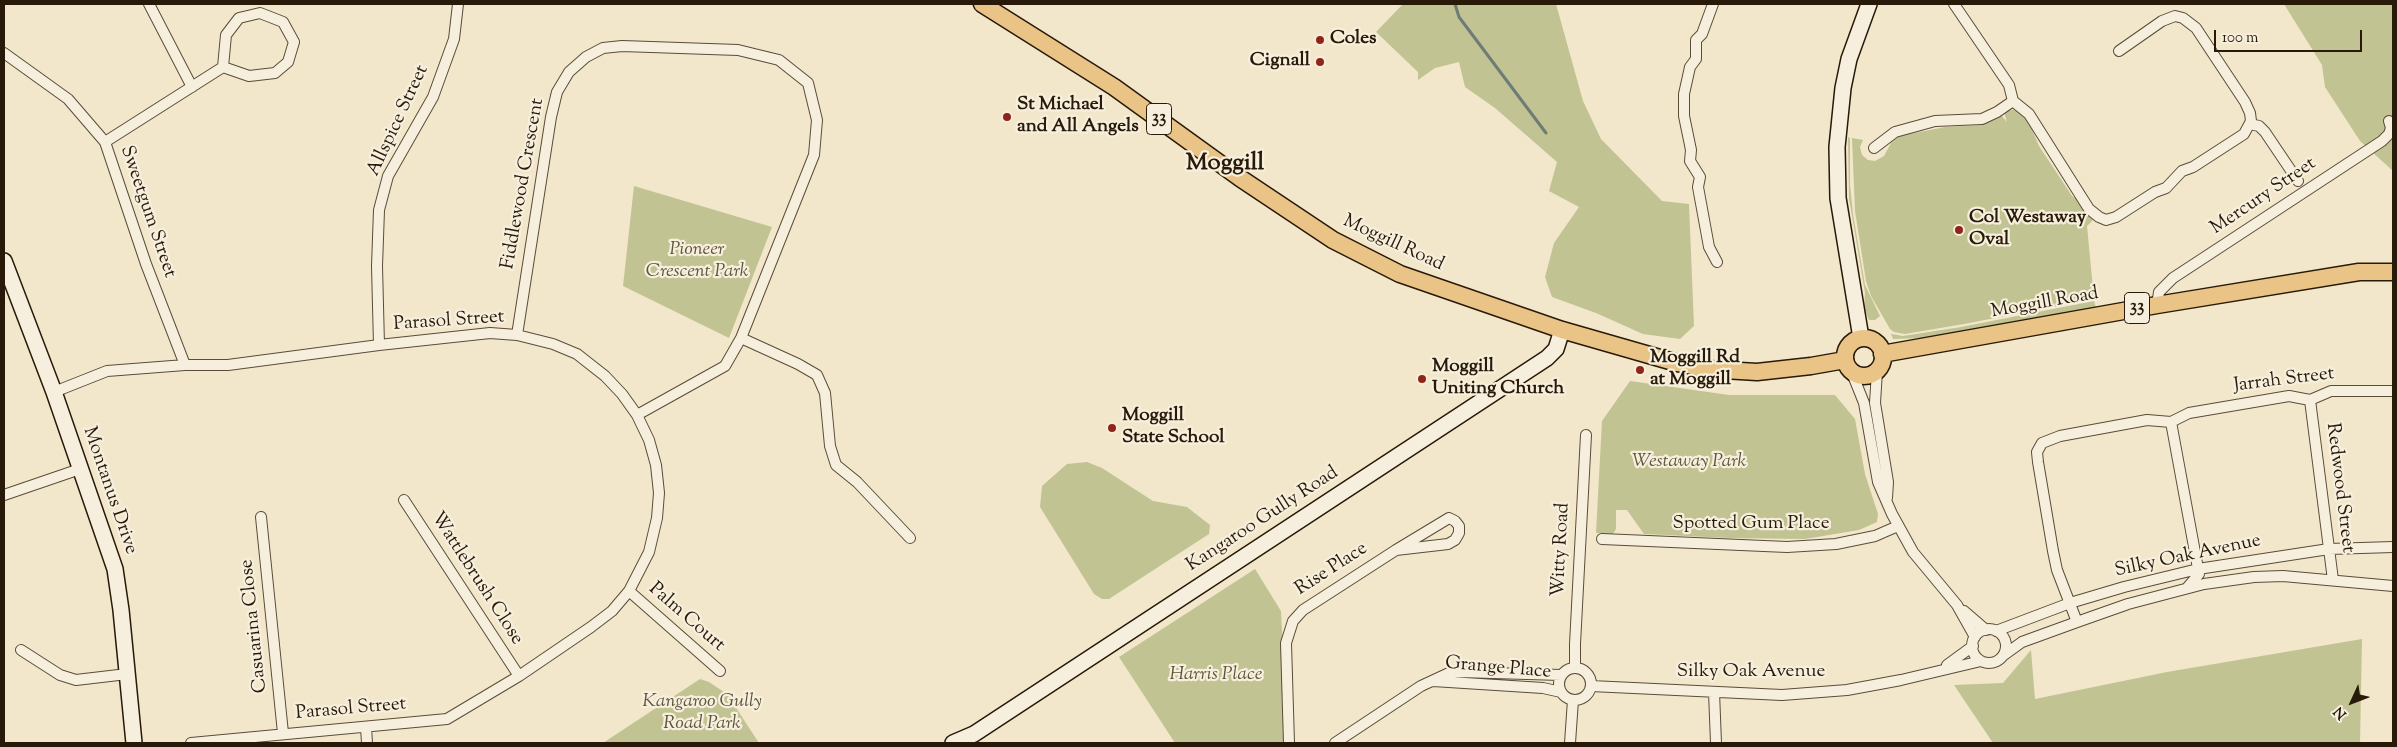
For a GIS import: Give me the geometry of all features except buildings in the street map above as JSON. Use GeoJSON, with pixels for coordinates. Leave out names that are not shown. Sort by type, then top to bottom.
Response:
{"type":"FeatureCollection","features":[{"type":"Feature","properties":{"kind":"main road","name":"Moggill Road"},"geometry":{"type":"LineString","coordinates":[[982,4],[1114,87],[1240,178],[1345,248],[1400,274],[1562,330],[1646,355],[1707,369],[1757,372],[1811,366],[1849,366]]}},
{"type":"Feature","properties":{"kind":"main road","name":"Moggill Road"},"geometry":{"type":"LineString","coordinates":[[1882,354],[2157,305],[2359,272],[2393,272]]}},
{"type":"Feature","properties":{"kind":"main road"},"geometry":{"type":"LineString","coordinates":[[1849,366],[1846,348],[1861,338],[1872,340],[1880,348],[1882,363],[1877,371]]}},
{"type":"Feature","properties":{"kind":"main road","name":"33"},"geometry":{"type":"LineString","coordinates":[[1849,366],[1865,376],[1877,371]]}},
{"type":"Feature","properties":{"kind":"street"},"geometry":{"type":"LineString","coordinates":[[149,4],[192,86]]}},
{"type":"Feature","properties":{"kind":"street","name":"Allspice Street"},"geometry":{"type":"LineString","coordinates":[[379,345],[377,266],[379,210],[388,176],[433,97],[454,39],[458,4]]}},
{"type":"Feature","properties":{"kind":"street"},"geometry":{"type":"LineString","coordinates":[[1712,4],[1702,34],[1696,40],[1696,59],[1688,71],[1684,94],[1684,109],[1691,150],[1690,161],[1700,177],[1698,187],[1709,247],[1717,262]]}},
{"type":"Feature","properties":{"kind":"street"},"geometry":{"type":"LineString","coordinates":[[1861,338],[1839,206],[1837,147],[1843,88],[1849,60],[1869,4]]}},
{"type":"Feature","properties":{"kind":"street"},"geometry":{"type":"LineString","coordinates":[[1954,4],[2009,85],[2013,101],[2029,114],[2090,209],[2106,220],[2122,214],[2155,192],[2166,188],[2178,174],[2244,134],[2250,124],[2250,113],[2245,102],[2196,28],[2183,18],[2175,16],[2162,21],[2119,51]]}},
{"type":"Feature","properties":{"kind":"street"},"geometry":{"type":"LineString","coordinates":[[260,13],[283,22],[294,42],[288,62],[275,73],[249,76],[224,67],[226,35],[239,18],[260,13]]}},
{"type":"Feature","properties":{"kind":"street","name":"Fiddlewood Crescent"},"geometry":{"type":"LineString","coordinates":[[517,335],[551,117],[557,92],[569,72],[586,57],[604,48],[631,46],[738,50],[780,60],[808,83],[817,120],[814,155],[741,338],[725,366],[637,416]]}},
{"type":"Feature","properties":{"kind":"street","name":"Sweetgum Street"},"geometry":{"type":"LineString","coordinates":[[4,53],[68,99],[105,142],[146,264],[185,365]]}},
{"type":"Feature","properties":{"kind":"street"},"geometry":{"type":"LineString","coordinates":[[105,142],[224,67]]}},
{"type":"Feature","properties":{"kind":"street"},"geometry":{"type":"LineString","coordinates":[[1874,148],[1895,132],[1934,122],[1982,119],[2013,101]]}},
{"type":"Feature","properties":{"kind":"street","name":"Mercury Street"},"geometry":{"type":"LineString","coordinates":[[2157,305],[2160,292],[2173,278],[2382,141],[2389,134],[2391,128],[2389,121]]}},
{"type":"Feature","properties":{"kind":"street"},"geometry":{"type":"LineString","coordinates":[[2250,124],[2259,126],[2265,132],[2298,181]]}},
{"type":"Feature","properties":{"kind":"street","name":"Montanus Drive"},"geometry":{"type":"LineString","coordinates":[[4,261],[54,392],[115,569],[119,587],[134,743]]}},
{"type":"Feature","properties":{"kind":"street","name":"Kangaroo Gully Road"},"geometry":{"type":"LineString","coordinates":[[953,743],[971,739],[1547,358],[1556,349],[1562,330]]}},
{"type":"Feature","properties":{"kind":"street","name":"Parasol Street"},"geometry":{"type":"LineString","coordinates":[[54,392],[107,370],[185,365],[228,365],[379,345],[490,333],[517,335],[553,344],[577,354],[605,376],[622,394],[637,416],[649,440],[656,466],[659,493],[654,536],[649,552],[629,591],[612,611],[519,676],[447,718],[191,743]]}},
{"type":"Feature","properties":{"kind":"street"},"geometry":{"type":"LineString","coordinates":[[741,338],[817,375],[825,393],[830,446],[836,465],[857,482],[910,538]]}},
{"type":"Feature","properties":{"kind":"street"},"geometry":{"type":"LineString","coordinates":[[1849,366],[1864,403],[1878,482],[1898,526],[1913,552],[1957,605],[1991,630],[2001,634],[2006,644],[2004,654]]}},
{"type":"Feature","properties":{"kind":"street"},"geometry":{"type":"LineString","coordinates":[[1877,371],[1875,403],[1888,482],[1887,499]]}},
{"type":"Feature","properties":{"kind":"street","name":"Jarrah Street"},"geometry":{"type":"LineString","coordinates":[[2077,622],[2055,562],[2037,452],[2042,443],[2060,436],[2147,420],[2172,422],[2189,413],[2289,396],[2310,400],[2331,391],[2393,391]]}},
{"type":"Feature","properties":{"kind":"street","name":"Redwood Street"},"geometry":{"type":"LineString","coordinates":[[2310,400],[2333,580]]}},
{"type":"Feature","properties":{"kind":"street"},"geometry":{"type":"LineString","coordinates":[[2172,422],[2198,570],[2198,574],[2187,588]]}},
{"type":"Feature","properties":{"kind":"street","name":"Witty Road"},"geometry":{"type":"LineString","coordinates":[[1575,667],[1586,435]]}},
{"type":"Feature","properties":{"kind":"street"},"geometry":{"type":"LineString","coordinates":[[4,495],[80,469]]}},
{"type":"Feature","properties":{"kind":"street","name":"Wattlebrush Close"},"geometry":{"type":"LineString","coordinates":[[404,500],[519,676]]}},
{"type":"Feature","properties":{"kind":"street","name":"Casuarina Close"},"geometry":{"type":"LineString","coordinates":[[261,516],[283,733]]}},
{"type":"Feature","properties":{"kind":"street","name":"Rise Place"},"geometry":{"type":"LineString","coordinates":[[1289,743],[1286,643],[1293,621],[1303,610],[1396,550],[1449,518],[1456,521],[1459,526],[1459,533],[1455,540],[1448,544],[1396,550]]}},
{"type":"Feature","properties":{"kind":"street","name":"Spotted Gum Place"},"geometry":{"type":"LineString","coordinates":[[1602,539],[1787,547],[1836,544],[1875,536],[1898,526]]}},
{"type":"Feature","properties":{"kind":"street","name":"Silky Oak Avenue"},"geometry":{"type":"LineString","coordinates":[[1938,670],[1962,655],[1974,641],[1991,630],[2124,587],[2198,570],[2329,549],[2393,547]]}},
{"type":"Feature","properties":{"kind":"street","name":"Silky Oak Avenue"},"geometry":{"type":"LineString","coordinates":[[1591,686],[1782,695],[1847,690],[1901,680],[1981,661],[1996,662],[2022,642],[2128,604],[2187,588],[2266,576],[2393,586]]}},
{"type":"Feature","properties":{"kind":"street","name":"Palm Court"},"geometry":{"type":"LineString","coordinates":[[629,591],[720,672]]}},
{"type":"Feature","properties":{"kind":"street"},"geometry":{"type":"LineString","coordinates":[[1957,605],[1974,641],[1975,654],[1981,661]]}},
{"type":"Feature","properties":{"kind":"street"},"geometry":{"type":"LineString","coordinates":[[21,650],[60,675],[76,680],[127,674]]}},
{"type":"Feature","properties":{"kind":"street"},"geometry":{"type":"LineString","coordinates":[[1575,667],[1585,671],[1591,680],[1591,686],[1587,695],[1573,700],[1564,696],[1558,684],[1560,675],[1567,669],[1575,667]]}},
{"type":"Feature","properties":{"kind":"street","name":"Grange Place"},"geometry":{"type":"LineString","coordinates":[[1335,743],[1432,681],[1448,673],[1560,675]]}},
{"type":"Feature","properties":{"kind":"street","name":"Grange Place"},"geometry":{"type":"LineString","coordinates":[[1432,681],[1543,688],[1561,692]]}},
{"type":"Feature","properties":{"kind":"street"},"geometry":{"type":"LineString","coordinates":[[1714,692],[1716,743]]}},
{"type":"Feature","properties":{"kind":"street"},"geometry":{"type":"LineString","coordinates":[[1570,743],[1573,700]]}},
{"type":"Feature","properties":{"kind":"street"},"geometry":{"type":"LineString","coordinates":[[366,727],[367,743]]}},
{"type":"Feature","properties":{"kind":"green space"},"geometry":{"type":"Polygon","coordinates":[[[1403,4],[1556,4],[1583,101],[1601,139],[1662,201],[1689,204],[1694,326],[1680,339],[1643,334],[1596,313],[1552,297],[1545,277],[1554,243],[1579,207],[1549,191],[1557,162],[1495,108],[1465,87],[1459,62],[1435,68],[1418,80],[1418,72],[1376,32],[1403,4]]]}},
{"type":"Feature","properties":{"kind":"green space"},"geometry":{"type":"Polygon","coordinates":[[[2284,4],[2393,4],[2393,171],[2360,141],[2325,87],[2322,65],[2284,4]]]}},
{"type":"Feature","properties":{"kind":"green space"},"geometry":{"type":"Polygon","coordinates":[[[2016,109],[2027,117],[2039,146],[2072,196],[2078,200],[2085,210],[2081,214],[2087,213],[2093,220],[2087,226],[2094,299],[1905,334],[1894,332],[1890,329],[1871,296],[1866,281],[1855,211],[1852,138],[1863,140],[1860,147],[1862,155],[1868,160],[1875,161],[1884,156],[1891,143],[1899,136],[1945,127],[1983,125],[2000,114],[2007,122],[2004,112],[2016,109]]]}},
{"type":"Feature","properties":{"kind":"green space"},"geometry":{"type":"Polygon","coordinates":[[[1848,137],[1850,138],[1850,184],[1853,214],[1865,285],[1880,316],[1875,320],[1869,320],[1864,308],[1865,293],[1849,198],[1848,137]]]}},
{"type":"Feature","properties":{"kind":"green space","name":"Pioneer Crescent Park"},"geometry":{"type":"Polygon","coordinates":[[[634,186],[772,227],[729,338],[623,286],[634,186]]]}},
{"type":"Feature","properties":{"kind":"green space"},"geometry":{"type":"Polygon","coordinates":[[[2094,301],[2096,308],[1925,338],[1893,339],[1891,334],[1903,336],[1961,327],[2094,301]]]}},
{"type":"Feature","properties":{"kind":"green space","name":"Westaway Park"},"geometry":{"type":"Polygon","coordinates":[[[1630,381],[1729,395],[1835,395],[1855,419],[1865,474],[1878,514],[1877,522],[1859,530],[1805,539],[1729,538],[1644,534],[1627,510],[1616,510],[1616,529],[1613,534],[1596,533],[1602,421],[1630,381]]]}},
{"type":"Feature","properties":{"kind":"green space"},"geometry":{"type":"Polygon","coordinates":[[[1087,462],[1102,468],[1153,501],[1187,507],[1210,525],[1209,534],[1109,599],[1102,599],[1094,594],[1040,507],[1042,486],[1067,464],[1087,462]]]}},
{"type":"Feature","properties":{"kind":"green space","name":"Harris Place"},"geometry":{"type":"Polygon","coordinates":[[[1255,569],[1281,611],[1284,673],[1283,743],[1175,743],[1119,657],[1255,569]]]}},
{"type":"Feature","properties":{"kind":"green space"},"geometry":{"type":"Polygon","coordinates":[[[2362,639],[2360,743],[1993,743],[1954,685],[2003,683],[2031,650],[2035,699],[2167,672],[2362,639]]]}},
{"type":"Feature","properties":{"kind":"green space","name":"Kangaroo Gully Road Park"},"geometry":{"type":"Polygon","coordinates":[[[700,679],[709,682],[727,694],[759,743],[603,743],[700,679]]]}},
{"type":"Feature","properties":{"kind":"waterway"},"geometry":{"type":"LineString","coordinates":[[1455,4],[1459,17],[1546,133]]}},
{"type":"Feature","properties":{"kind":"place","name":"Coles"},"geometry":{"type":"Point","coordinates":[1320,40]}},
{"type":"Feature","properties":{"kind":"place","name":"Cignall"},"geometry":{"type":"Point","coordinates":[1320,62]}},
{"type":"Feature","properties":{"kind":"place","name":"St Michael and All Angels"},"geometry":{"type":"Point","coordinates":[1007,117]}},
{"type":"Feature","properties":{"kind":"place","name":"Col Westaway Oval"},"geometry":{"type":"Point","coordinates":[1959,230]}},
{"type":"Feature","properties":{"kind":"place","name":"Moggill Rd at Moggill"},"geometry":{"type":"Point","coordinates":[1640,370]}},
{"type":"Feature","properties":{"kind":"place","name":"Moggill Uniting Church"},"geometry":{"type":"Point","coordinates":[1422,379]}},
{"type":"Feature","properties":{"kind":"place","name":"Moggill State School"},"geometry":{"type":"Point","coordinates":[1112,428]}},
{"type":"Feature","properties":{"kind":"district","name":"Moggill"},"geometry":{"type":"Point","coordinates":[1225,165]}}]}
